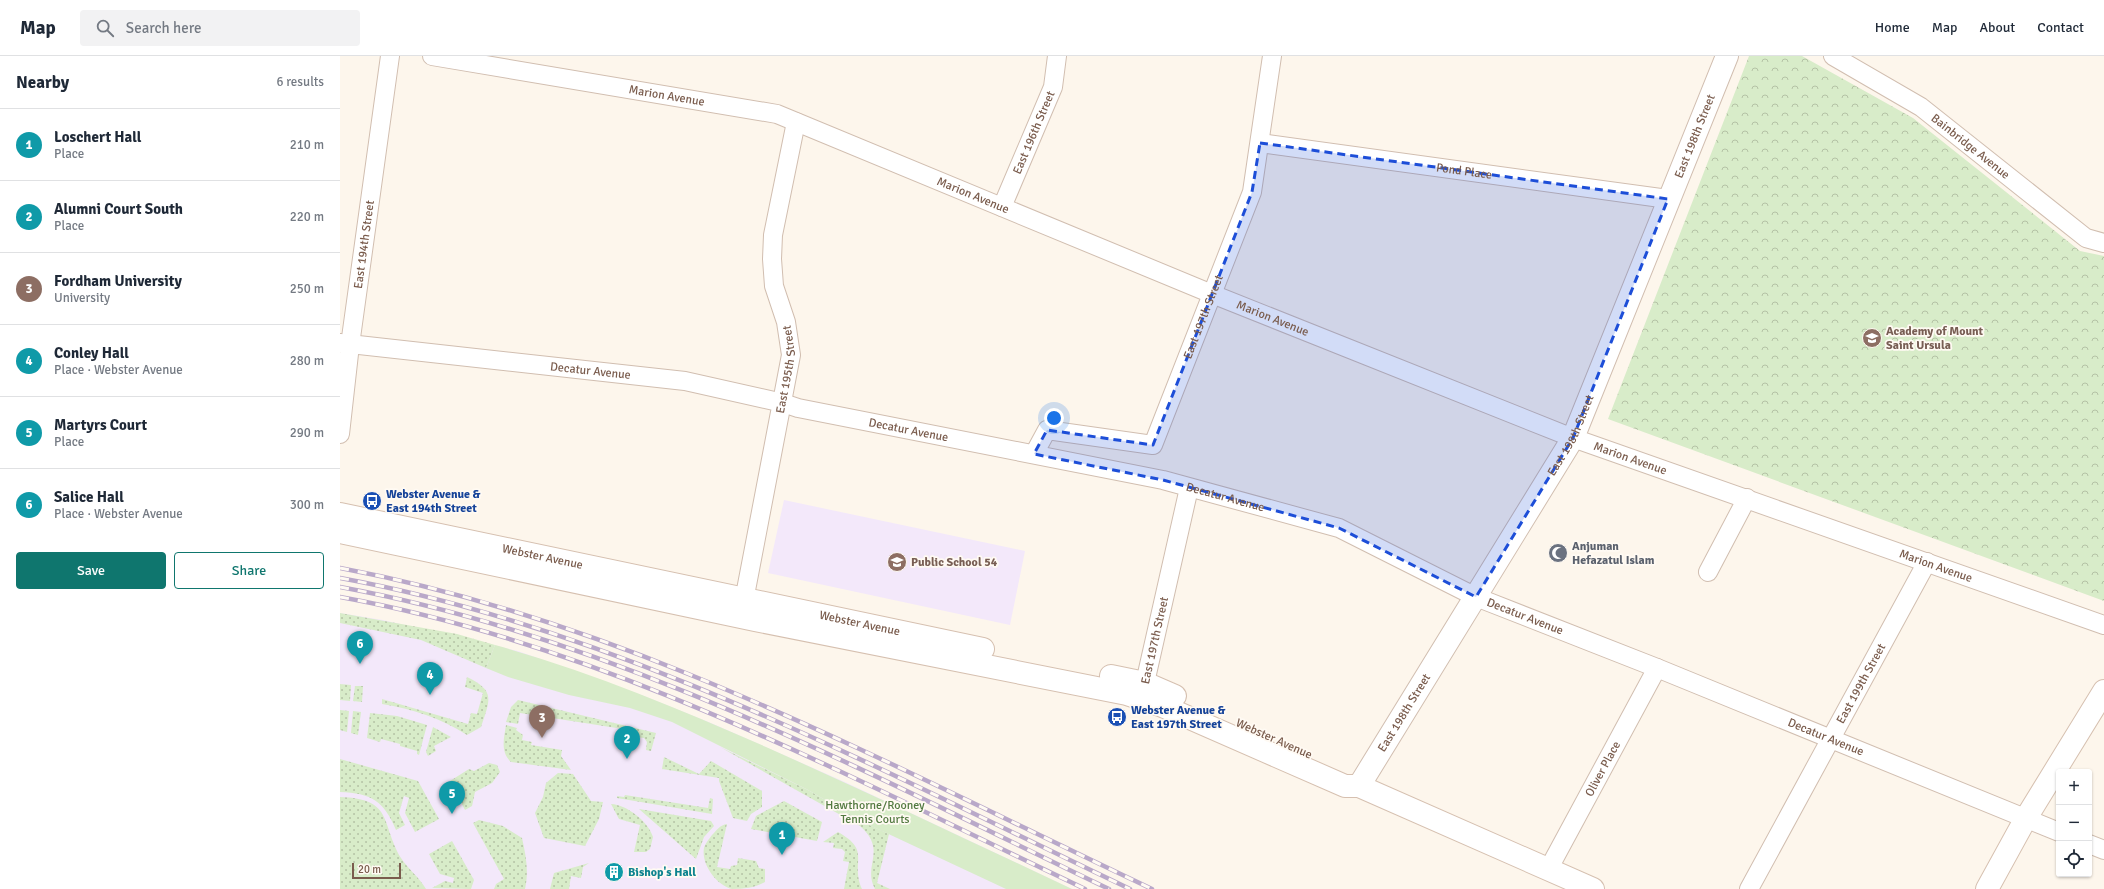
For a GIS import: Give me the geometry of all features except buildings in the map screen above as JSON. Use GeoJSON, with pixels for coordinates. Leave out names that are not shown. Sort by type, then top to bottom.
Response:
{"type":"FeatureCollection","features":[{"type":"Feature","properties":{"kind":"main road","name":"East 198th Street"},"geometry":{"type":"LineString","coordinates":[[1359,786],[1573,438],[1727,56]]}},
{"type":"Feature","properties":{"kind":"main road","name":"Webster Avenue"},"geometry":{"type":"LineString","coordinates":[[340,514],[1025,672],[1143,690],[1345,786],[1359,786],[1593,889]]}},
{"type":"Feature","properties":{"kind":"main road","name":"Webster Avenue"},"geometry":{"type":"LineString","coordinates":[[340,532],[743,607]]}},
{"type":"Feature","properties":{"kind":"main road"},"geometry":{"type":"LineString","coordinates":[[1987,889],[2026,818],[2104,691]]}},
{"type":"Feature","properties":{"kind":"street","name":"East 194th Street"},"geometry":{"type":"LineString","coordinates":[[340,434],[345,344],[390,56]]}},
{"type":"Feature","properties":{"kind":"street","name":"Marion Avenue"},"geometry":{"type":"LineString","coordinates":[[432,56],[777,114],[1212,294],[1573,438],[1747,498],[2104,626]]}},
{"type":"Feature","properties":{"kind":"street","name":"East 196th Street"},"geometry":{"type":"LineString","coordinates":[[1002,207],[1053,87],[1057,56]]}},
{"type":"Feature","properties":{"kind":"street","name":"East 197th Street"},"geometry":{"type":"LineString","coordinates":[[1034,454],[1047,430],[1153,445],[1252,192],[1272,56]]}},
{"type":"Feature","properties":{"kind":"street","name":"Bainbridge Avenue"},"geometry":{"type":"LineString","coordinates":[[1833,56],[1921,107],[2086,238],[2104,242]]}},
{"type":"Feature","properties":{"kind":"street","name":"East 195th Street"},"geometry":{"type":"LineString","coordinates":[[743,607],[791,355],[786,322],[774,286],[773,235],[796,122]]}},
{"type":"Feature","properties":{"kind":"street","name":"Pond Place"},"geometry":{"type":"LineString","coordinates":[[1260,143],[1668,200]]}},
{"type":"Feature","properties":{"kind":"street","name":"Decatur Avenue"},"geometry":{"type":"LineString","coordinates":[[345,344],[685,381],[783,403],[798,408],[1163,480],[1339,528],[1476,597],[1657,668],[2056,831]]}},
{"type":"Feature","properties":{"kind":"street","name":"East 197th Street"},"geometry":{"type":"LineString","coordinates":[[1143,690],[1189,488]]}},
{"type":"Feature","properties":{"kind":"street"},"geometry":{"type":"LineString","coordinates":[[1708,572],[1747,498]]}},
{"type":"Feature","properties":{"kind":"street","name":"East 199th Street"},"geometry":{"type":"LineString","coordinates":[[1749,889],[1927,562]]}},
{"type":"Feature","properties":{"kind":"street","name":"Oliver Place"},"geometry":{"type":"LineString","coordinates":[[1548,870],[1657,668]]}},
{"type":"Feature","properties":{"kind":"street"},"geometry":{"type":"LineString","coordinates":[[2092,845],[2104,850]]}},
{"type":"Feature","properties":{"kind":"highlighted area"},"geometry":{"type":"Polygon","coordinates":[[[1260,143],[1668,199],[1573,438],[1476,597],[1339,528],[1163,480],[1034,454],[1047,430],[1153,445],[1252,192],[1260,143]]]}},
{"type":"Feature","properties":{"kind":"shaded area","name":"Public School 54"},"geometry":{"type":"Polygon","coordinates":[[[784,500],[1025,551],[1010,625],[768,573],[784,500]]]}},
{"type":"Feature","properties":{"kind":"shaded area"},"geometry":{"type":"Polygon","coordinates":[[[340,613],[383,620],[518,651],[644,696],[711,723],[845,782],[1072,889],[340,889],[340,613]]]}},
{"type":"Feature","properties":{"kind":"green space","name":"Academy of Mount Saint Ursula"},"geometry":{"type":"Polygon","coordinates":[[[1749,56],[1802,56],[1913,118],[2080,251],[2104,256],[2104,601],[1608,419],[1749,56]]]}},
{"type":"Feature","properties":{"kind":"green space"},"geometry":{"type":"Polygon","coordinates":[[[340,613],[457,634],[495,645],[486,668],[421,640],[340,623],[340,613]]]}},
{"type":"Feature","properties":{"kind":"green space","name":"Hawthorne/Rooney Tennis Courts"},"geometry":{"type":"Polygon","coordinates":[[[495,645],[598,678],[700,718],[843,782],[1072,889],[1006,889],[865,823],[808,790],[672,722],[630,708],[569,695],[508,677],[486,668],[495,645]]]}},
{"type":"Feature","properties":{"kind":"green space"},"geometry":{"type":"Polygon","coordinates":[[[467,677],[483,687],[487,692],[488,703],[481,727],[467,735],[437,719],[382,704],[382,699],[468,724],[471,713],[477,714],[483,693],[465,687],[467,677]]]}},
{"type":"Feature","properties":{"kind":"green space"},"geometry":{"type":"Polygon","coordinates":[[[340,684],[351,685],[350,701],[340,700],[340,684]]]}},
{"type":"Feature","properties":{"kind":"green space"},"geometry":{"type":"Polygon","coordinates":[[[355,686],[363,686],[362,702],[353,701],[355,686]]]}},
{"type":"Feature","properties":{"kind":"green space"},"geometry":{"type":"Polygon","coordinates":[[[518,700],[656,733],[651,751],[646,750],[647,742],[644,738],[635,737],[636,731],[520,713],[518,724],[506,722],[511,707],[518,700]]]}},
{"type":"Feature","properties":{"kind":"green space"},"geometry":{"type":"Polygon","coordinates":[[[340,710],[349,711],[347,732],[340,730],[340,710]]]}},
{"type":"Feature","properties":{"kind":"green space"},"geometry":{"type":"Polygon","coordinates":[[[353,711],[361,712],[358,735],[351,733],[353,711]]]}},
{"type":"Feature","properties":{"kind":"green space"},"geometry":{"type":"Polygon","coordinates":[[[370,713],[397,716],[427,725],[419,755],[417,754],[417,751],[400,746],[400,744],[381,739],[380,742],[367,738],[370,713]]]}},
{"type":"Feature","properties":{"kind":"green space"},"geometry":{"type":"Polygon","coordinates":[[[506,725],[517,728],[516,730],[523,735],[522,740],[532,742],[531,745],[562,750],[561,756],[571,770],[511,762],[505,754],[504,749],[506,725]]]}},
{"type":"Feature","properties":{"kind":"green space"},"geometry":{"type":"Polygon","coordinates":[[[433,727],[451,737],[434,746],[436,751],[428,756],[426,752],[433,727]]]}},
{"type":"Feature","properties":{"kind":"green space"},"geometry":{"type":"Polygon","coordinates":[[[720,747],[808,790],[865,823],[889,834],[877,883],[890,889],[875,889],[871,873],[874,851],[868,835],[860,826],[720,747]]]}},
{"type":"Feature","properties":{"kind":"green space"},"geometry":{"type":"Polygon","coordinates":[[[664,757],[699,774],[711,761],[762,791],[762,807],[751,814],[747,821],[733,818],[719,778],[662,769],[664,757]]]}},
{"type":"Feature","properties":{"kind":"green space"},"geometry":{"type":"Polygon","coordinates":[[[340,759],[418,781],[439,819],[415,832],[405,813],[409,798],[404,796],[399,813],[405,825],[396,830],[387,812],[375,800],[360,794],[340,792],[340,759]]]}},
{"type":"Feature","properties":{"kind":"green space"},"geometry":{"type":"Polygon","coordinates":[[[489,763],[497,765],[500,772],[492,783],[475,792],[472,806],[465,810],[450,781],[469,769],[474,771],[489,763]]]}},
{"type":"Feature","properties":{"kind":"green space"},"geometry":{"type":"Polygon","coordinates":[[[558,773],[573,774],[591,801],[603,802],[599,819],[585,846],[544,838],[535,813],[543,797],[546,783],[558,773]]]}},
{"type":"Feature","properties":{"kind":"green space"},"geometry":{"type":"Polygon","coordinates":[[[625,795],[708,808],[710,798],[713,799],[712,814],[617,798],[617,796],[624,797],[625,795]]]}},
{"type":"Feature","properties":{"kind":"green space"},"geometry":{"type":"Polygon","coordinates":[[[340,797],[369,802],[377,808],[387,823],[401,858],[426,889],[340,889],[340,797]]]}},
{"type":"Feature","properties":{"kind":"green space"},"geometry":{"type":"Polygon","coordinates":[[[784,801],[822,822],[817,841],[751,829],[756,816],[784,801]]]}},
{"type":"Feature","properties":{"kind":"green space"},"geometry":{"type":"Polygon","coordinates":[[[611,804],[624,807],[647,825],[653,837],[650,849],[646,852],[634,852],[640,825],[619,819],[611,804]]]}},
{"type":"Feature","properties":{"kind":"green space"},"geometry":{"type":"Polygon","coordinates":[[[639,809],[711,821],[714,826],[704,837],[696,859],[639,809]]]}},
{"type":"Feature","properties":{"kind":"green space"},"geometry":{"type":"Polygon","coordinates":[[[479,820],[503,826],[522,838],[525,851],[527,876],[525,889],[494,889],[496,884],[504,879],[473,823],[479,820]]]}},
{"type":"Feature","properties":{"kind":"green space"},"geometry":{"type":"Polygon","coordinates":[[[727,824],[717,867],[730,869],[731,866],[737,865],[738,858],[756,861],[759,868],[765,869],[765,882],[749,888],[732,889],[720,883],[707,867],[704,854],[705,845],[722,825],[727,824]]]}},
{"type":"Feature","properties":{"kind":"green space"},"geometry":{"type":"Polygon","coordinates":[[[838,832],[854,845],[857,851],[859,879],[862,889],[844,889],[849,862],[843,861],[845,852],[842,849],[833,848],[834,843],[823,842],[838,832]]]}},
{"type":"Feature","properties":{"kind":"green space"},"geometry":{"type":"Polygon","coordinates":[[[452,841],[474,880],[471,889],[432,888],[445,881],[453,883],[454,878],[440,874],[429,854],[452,841]]]}},
{"type":"Feature","properties":{"kind":"green space"},"geometry":{"type":"Polygon","coordinates":[[[589,863],[583,867],[581,878],[571,876],[569,889],[550,889],[554,873],[589,863]]]}},
{"type":"Feature","properties":{"kind":"railway"},"geometry":{"type":"LineString","coordinates":[[340,568],[447,592],[552,624],[655,661],[756,702],[856,747],[1152,889]]}},
{"type":"Feature","properties":{"kind":"railway"},"geometry":{"type":"LineString","coordinates":[[340,578],[444,601],[545,631],[646,667],[744,707],[842,751],[1130,889]]}},
{"type":"Feature","properties":{"kind":"railway"},"geometry":{"type":"LineString","coordinates":[[340,587],[441,609],[540,639],[638,673],[734,712],[829,754],[1109,889]]}},
{"type":"Feature","properties":{"kind":"railway"},"geometry":{"type":"LineString","coordinates":[[340,597],[438,619],[534,647],[629,680],[722,718],[814,759],[1085,889]]}},
{"type":"Feature","properties":{"kind":"place","name":"Academy of Mount Saint Ursula"},"geometry":{"type":"Point","coordinates":[1872,338]}},
{"type":"Feature","properties":{"kind":"place","name":"Webster Avenue & East 194th Street"},"geometry":{"type":"Point","coordinates":[372,501]}},
{"type":"Feature","properties":{"kind":"place","name":"Anjuman Hefazatul Islam"},"geometry":{"type":"Point","coordinates":[1558,553]}},
{"type":"Feature","properties":{"kind":"place","name":"Public School 54"},"geometry":{"type":"Point","coordinates":[897,562]}},
{"type":"Feature","properties":{"kind":"place","name":"Salice Hall"},"geometry":{"type":"Point","coordinates":[360,664]}},
{"type":"Feature","properties":{"kind":"place","name":"Conley Hall"},"geometry":{"type":"Point","coordinates":[430,695]}},
{"type":"Feature","properties":{"kind":"place","name":"Webster Avenue & East 197th Street"},"geometry":{"type":"Point","coordinates":[1117,717]}},
{"type":"Feature","properties":{"kind":"place","name":"Fordham University"},"geometry":{"type":"Point","coordinates":[542,738]}},
{"type":"Feature","properties":{"kind":"place","name":"Alumni Court South"},"geometry":{"type":"Point","coordinates":[627,759]}},
{"type":"Feature","properties":{"kind":"place","name":"Martyrs Court"},"geometry":{"type":"Point","coordinates":[452,814]}},
{"type":"Feature","properties":{"kind":"place","name":"Loschert Hall"},"geometry":{"type":"Point","coordinates":[782,855]}},
{"type":"Feature","properties":{"kind":"place","name":"Bishop's Hall"},"geometry":{"type":"Point","coordinates":[614,872]}}]}
